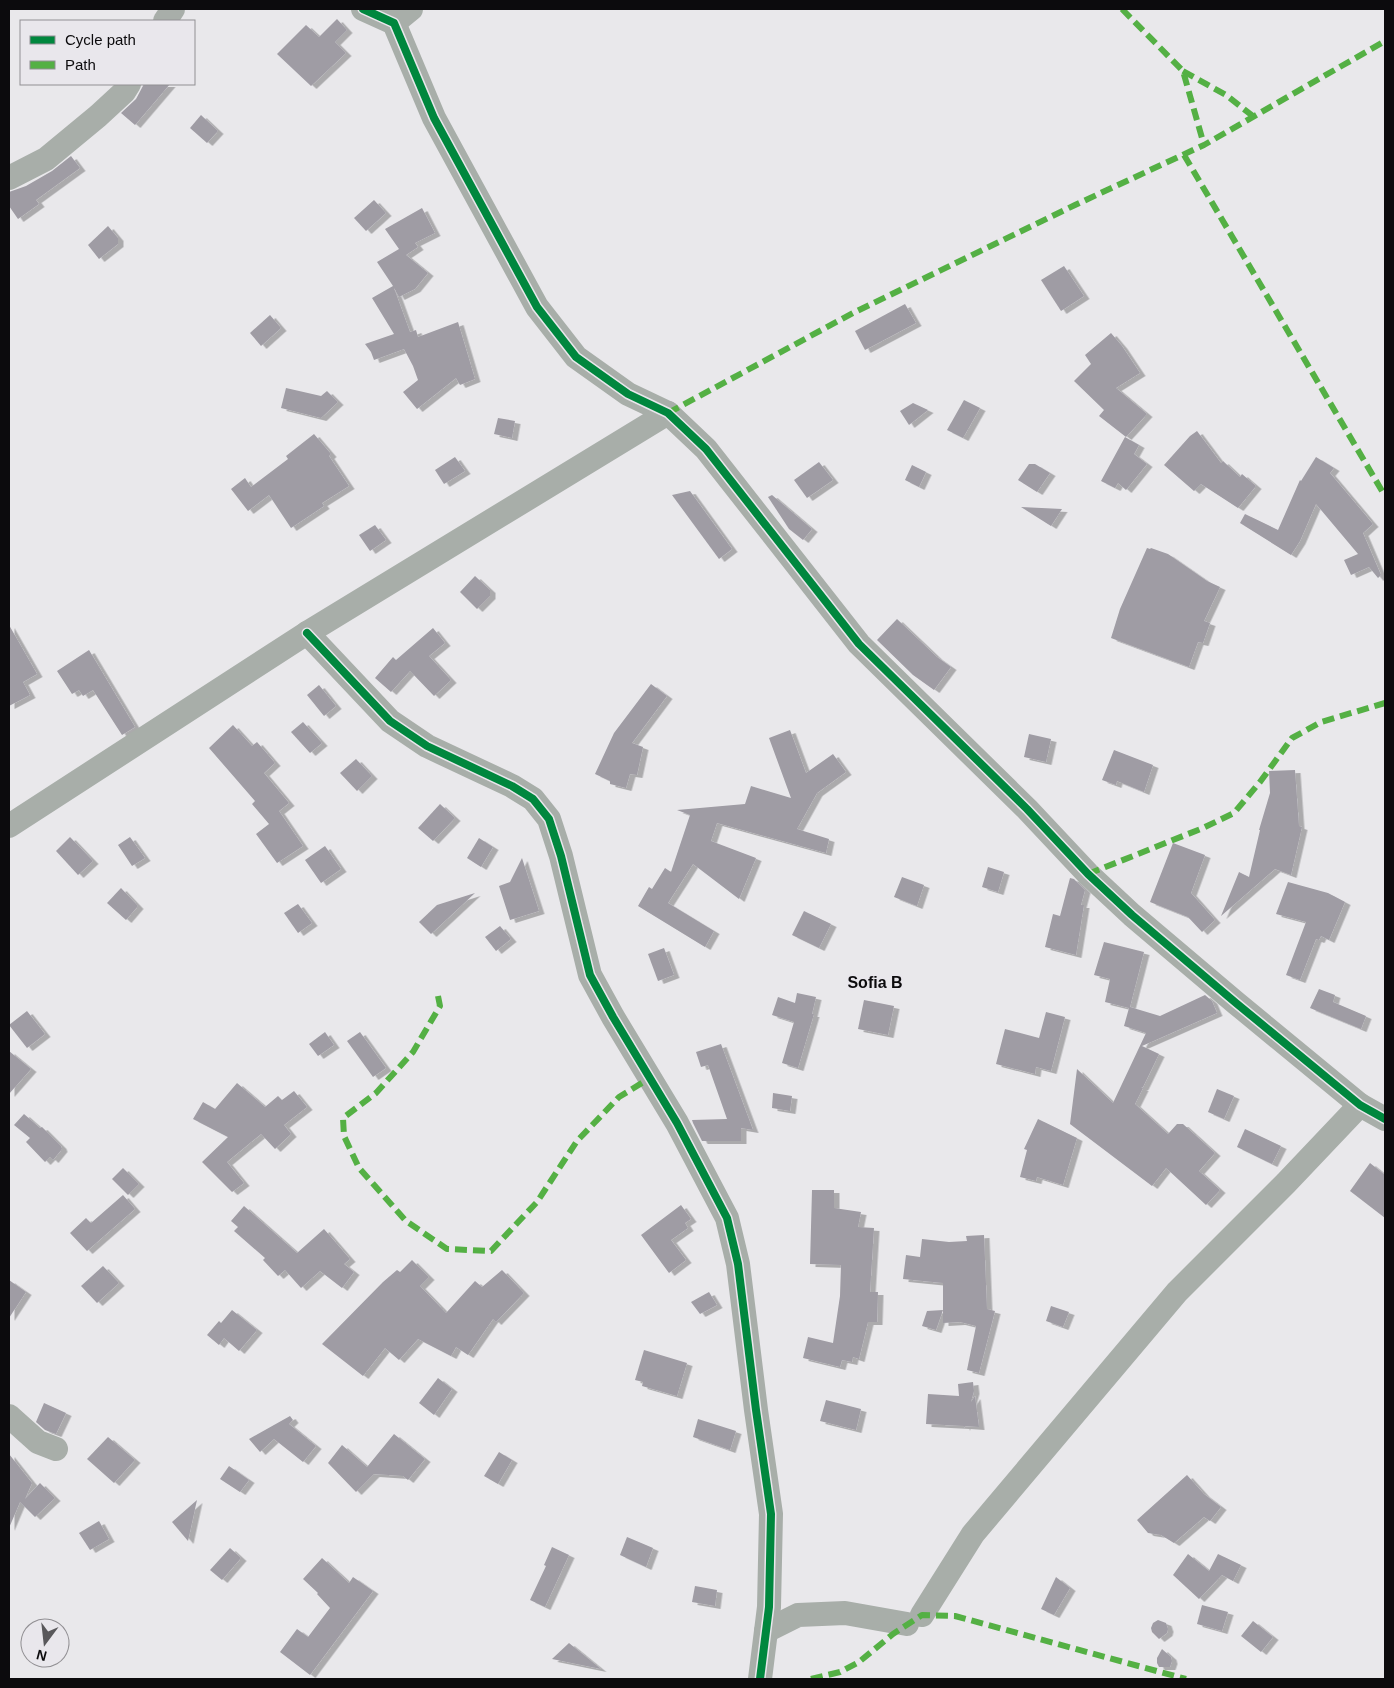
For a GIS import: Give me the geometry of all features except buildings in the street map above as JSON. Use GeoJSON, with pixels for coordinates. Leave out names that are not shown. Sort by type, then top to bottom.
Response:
{"type":"FeatureCollection","features":[{"type":"Feature","properties":{"kind":"street"},"geometry":{"type":"LineString","coordinates":[[167,20],[173,9]]}},
{"type":"Feature","properties":{"kind":"street"},"geometry":{"type":"LineString","coordinates":[[363,9],[403,16],[434,118],[537,307],[576,357],[628,394],[668,413],[706,449],[859,644],[1027,809],[1088,874],[1132,915],[1360,1105],[1385,1119]]}},
{"type":"Feature","properties":{"kind":"street"},"geometry":{"type":"LineString","coordinates":[[9,178],[46,159],[98,116],[124,92],[128,85]]}},
{"type":"Feature","properties":{"kind":"street"},"geometry":{"type":"LineString","coordinates":[[9,826],[306,633],[668,413]]}},
{"type":"Feature","properties":{"kind":"street"},"geometry":{"type":"LineString","coordinates":[[306,633],[390,721],[427,746],[512,786],[533,799],[549,819],[561,856],[590,975],[677,1123],[727,1218],[738,1264],[771,1514],[770,1588],[760,1679]]}},
{"type":"Feature","properties":{"kind":"street"},"geometry":{"type":"LineString","coordinates":[[766,1631],[798,1614],[845,1613],[915,1620],[973,1534],[1177,1292],[1286,1183],[1360,1105]]}},
{"type":"Feature","properties":{"kind":"street"},"geometry":{"type":"LineString","coordinates":[[9,1416],[38,1442],[56,1449]]}},
{"type":"Feature","properties":{"kind":"street"},"geometry":{"type":"LineString","coordinates":[[770,1588],[798,1614]]}},
{"type":"Feature","properties":{"kind":"marked path"},"geometry":{"type":"LineString","coordinates":[[1122,9],[1183,71],[1204,145]]}},
{"type":"Feature","properties":{"kind":"marked path"},"geometry":{"type":"LineString","coordinates":[[668,413],[853,313],[1075,205],[1204,145],[1385,41]]}},
{"type":"Feature","properties":{"kind":"marked path"},"geometry":{"type":"LineString","coordinates":[[1183,71],[1226,95],[1254,117]]}},
{"type":"Feature","properties":{"kind":"marked path"},"geometry":{"type":"LineString","coordinates":[[1184,155],[1385,496]]}},
{"type":"Feature","properties":{"kind":"marked path"},"geometry":{"type":"LineString","coordinates":[[1088,874],[1203,828],[1234,813],[1260,782],[1292,738],[1321,722],[1385,703]]}},
{"type":"Feature","properties":{"kind":"marked path"},"geometry":{"type":"LineString","coordinates":[[438,996],[440,1006],[413,1052],[376,1093],[343,1118],[344,1136],[359,1168],[406,1221],[447,1249],[491,1251],[537,1202],[577,1141],[619,1097],[650,1078]]}},
{"type":"Feature","properties":{"kind":"marked path"},"geometry":{"type":"LineString","coordinates":[[811,1679],[840,1672],[859,1662],[893,1634],[922,1615],[955,1616],[1186,1679]]}},
{"type":"Feature","properties":{"kind":"cycle path"},"geometry":{"type":"LineString","coordinates":[[363,9],[394,23],[434,118],[537,307],[576,357],[628,394],[668,413],[706,449],[859,644],[1027,809],[1088,874],[1132,915],[1236,1003],[1360,1105],[1385,1119]]}},
{"type":"Feature","properties":{"kind":"cycle path"},"geometry":{"type":"LineString","coordinates":[[307,633],[390,721],[427,746],[512,786],[533,799],[549,819],[561,856],[590,975],[677,1123],[727,1218],[738,1264],[771,1514],[769,1607],[760,1679]]}},
{"type":"Feature","properties":{"kind":"district","name":"Sofia B"},"geometry":{"type":"Point","coordinates":[875,982]}}]}
